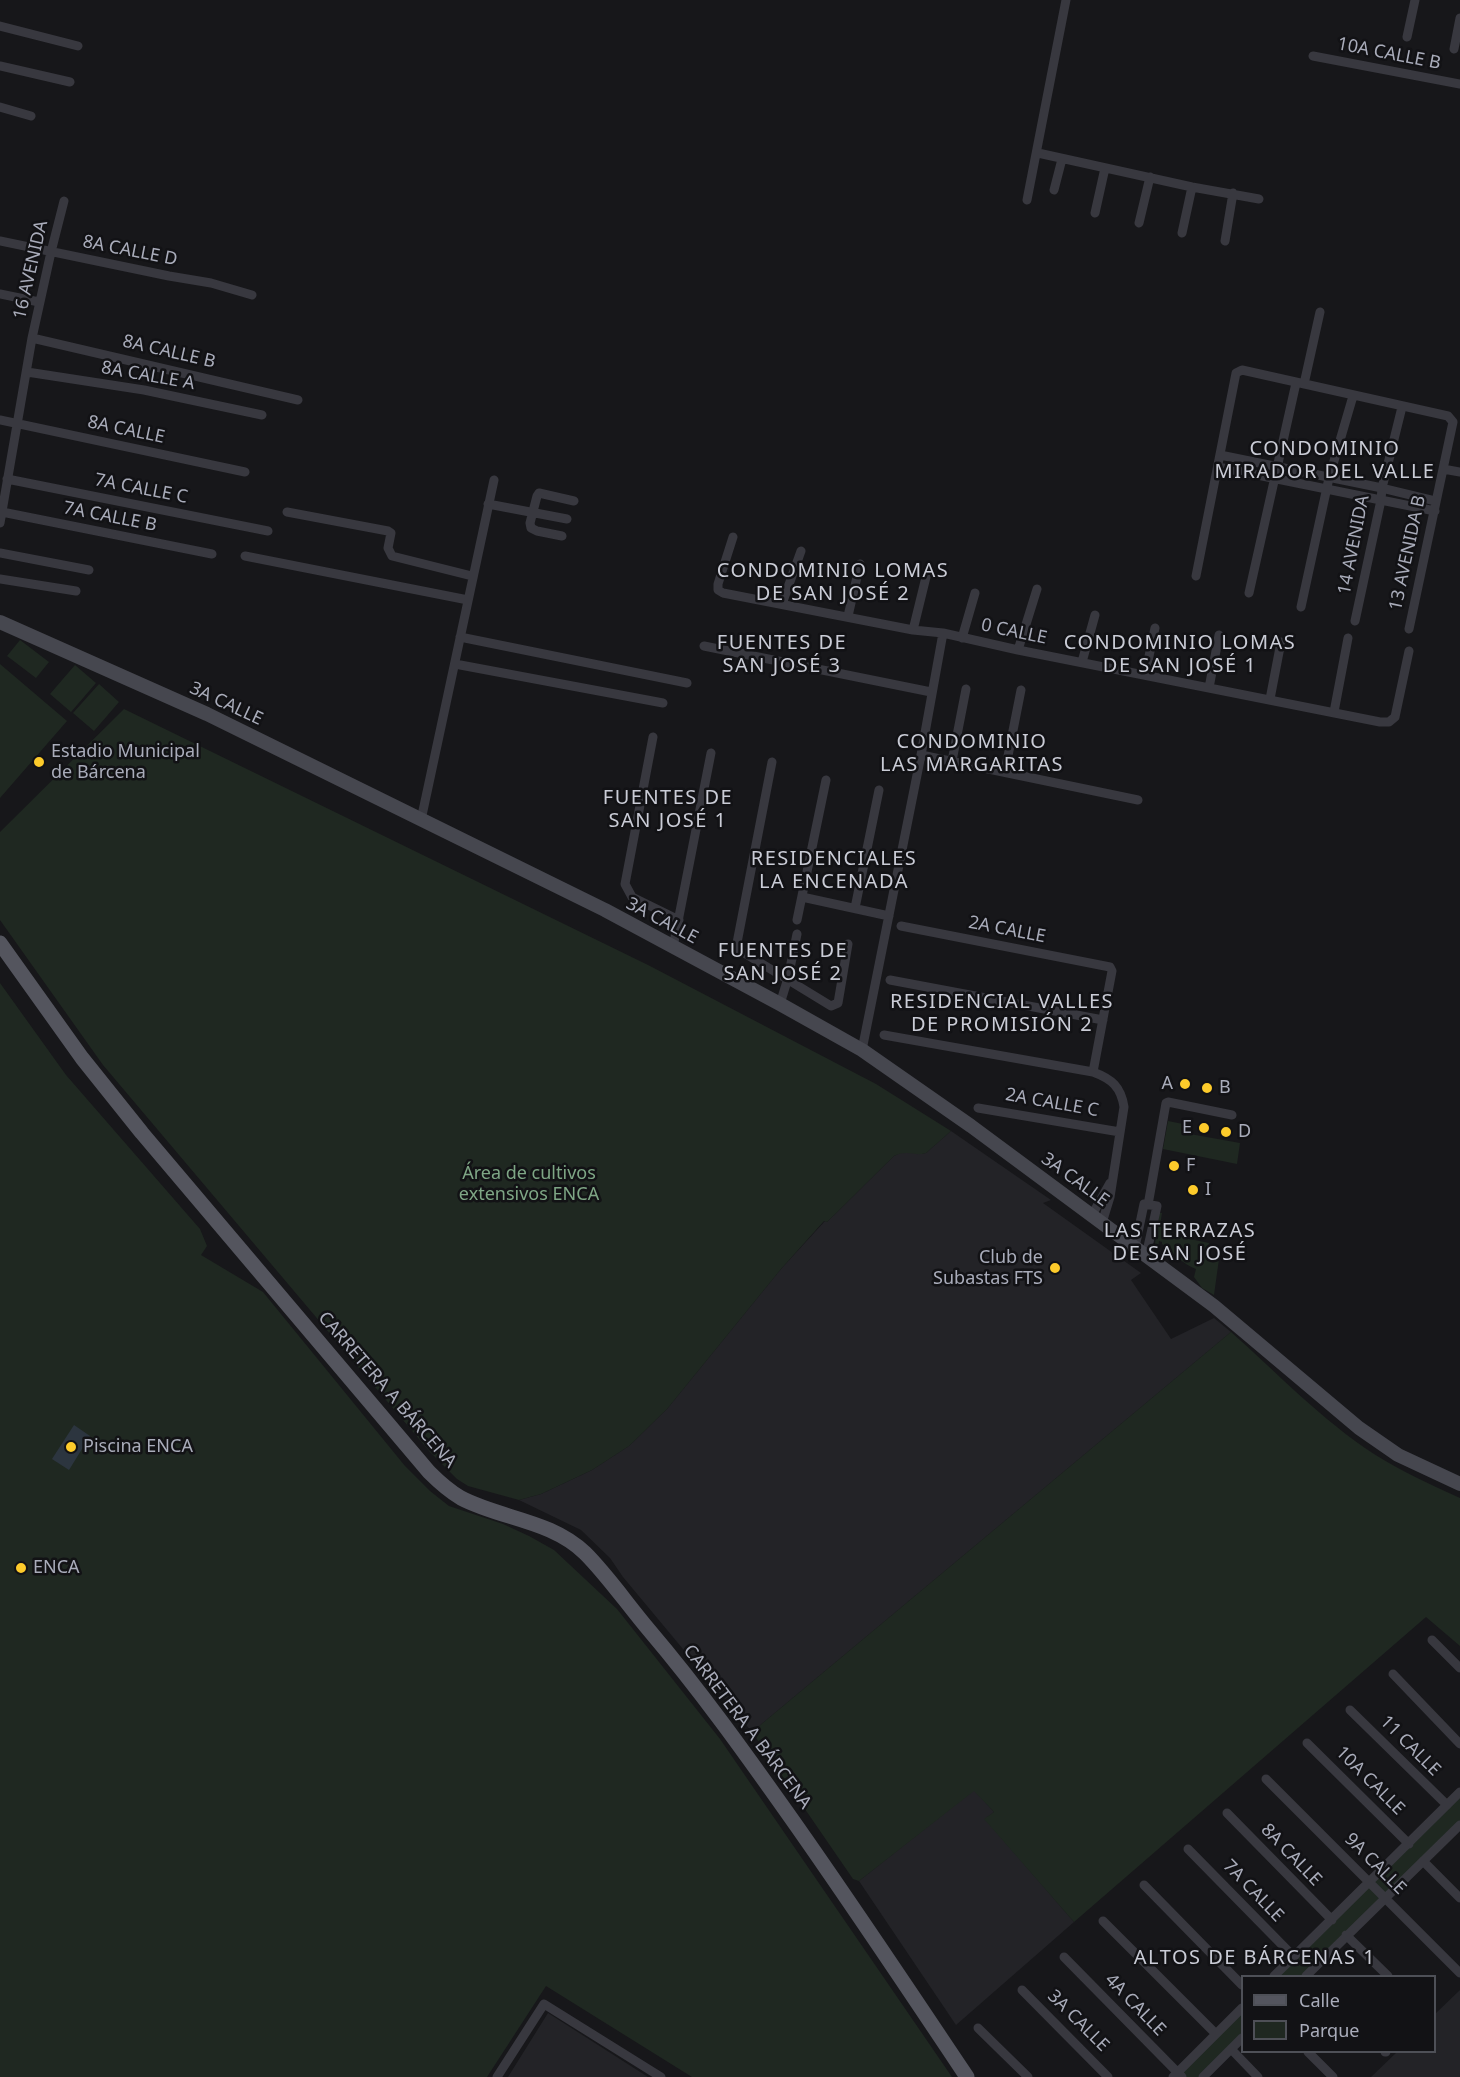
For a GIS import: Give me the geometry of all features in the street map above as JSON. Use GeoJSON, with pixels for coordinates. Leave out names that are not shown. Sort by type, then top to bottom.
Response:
{"type":"FeatureCollection","features":[{"type":"Feature","properties":{"kind":"main road","name":"3A CALLE"},"geometry":{"type":"LineString","coordinates":[[0,622],[207,714],[605,910],[862,1050],[971,1126],[1216,1308],[1359,1428],[1406,1459],[1460,1484]]}},
{"type":"Feature","properties":{"kind":"main road","name":"CARRETERA A BÁRCENA"},"geometry":{"type":"LineString","coordinates":[[0,943],[82,1058],[142,1133],[429,1472],[441,1484],[461,1497],[558,1534],[578,1547],[596,1565],[690,1679],[740,1745],[846,1896],[967,2077]]}},
{"type":"Feature","properties":{"kind":"street"},"geometry":{"type":"LineString","coordinates":[[1027,200],[1038,153],[1041,124],[1066,0]]}},
{"type":"Feature","properties":{"kind":"street"},"geometry":{"type":"LineString","coordinates":[[1407,37],[1415,0]]}},
{"type":"Feature","properties":{"kind":"street"},"geometry":{"type":"LineString","coordinates":[[1454,49],[1460,18]]}},
{"type":"Feature","properties":{"kind":"street"},"geometry":{"type":"LineString","coordinates":[[0,26],[78,46]]}},
{"type":"Feature","properties":{"kind":"street","name":"10A CALLE B"},"geometry":{"type":"LineString","coordinates":[[1313,56],[1460,84]]}},
{"type":"Feature","properties":{"kind":"street"},"geometry":{"type":"LineString","coordinates":[[0,66],[70,82]]}},
{"type":"Feature","properties":{"kind":"street"},"geometry":{"type":"LineString","coordinates":[[0,108],[31,116]]}},
{"type":"Feature","properties":{"kind":"street"},"geometry":{"type":"LineString","coordinates":[[1038,153],[1192,187],[1259,199]]}},
{"type":"Feature","properties":{"kind":"street"},"geometry":{"type":"LineString","coordinates":[[1054,190],[1062,159]]}},
{"type":"Feature","properties":{"kind":"street"},"geometry":{"type":"LineString","coordinates":[[1095,213],[1105,168]]}},
{"type":"Feature","properties":{"kind":"street"},"geometry":{"type":"LineString","coordinates":[[1139,223],[1150,177]]}},
{"type":"Feature","properties":{"kind":"street"},"geometry":{"type":"LineString","coordinates":[[1182,233],[1192,187]]}},
{"type":"Feature","properties":{"kind":"street"},"geometry":{"type":"LineString","coordinates":[[1226,241],[1233,194]]}},
{"type":"Feature","properties":{"kind":"street","name":"16 AVENIDA"},"geometry":{"type":"LineString","coordinates":[[0,523],[39,302],[64,201]]}},
{"type":"Feature","properties":{"kind":"street","name":"8A CALLE D"},"geometry":{"type":"LineString","coordinates":[[0,241],[211,283],[252,295]]}},
{"type":"Feature","properties":{"kind":"street"},"geometry":{"type":"LineString","coordinates":[[0,294],[39,302]]}},
{"type":"Feature","properties":{"kind":"street"},"geometry":{"type":"LineString","coordinates":[[1249,593],[1275,472],[1320,312]]}},
{"type":"Feature","properties":{"kind":"street","name":"8A CALLE B"},"geometry":{"type":"LineString","coordinates":[[32,338],[298,400]]}},
{"type":"Feature","properties":{"kind":"street"},"geometry":{"type":"LineString","coordinates":[[1196,576],[1236,373],[1242,370],[1402,407]]}},
{"type":"Feature","properties":{"kind":"street","name":"8A CALLE A"},"geometry":{"type":"LineString","coordinates":[[27,372],[144,390],[262,415]]}},
{"type":"Feature","properties":{"kind":"street"},"geometry":{"type":"LineString","coordinates":[[1301,607],[1329,478],[1353,396]]}},
{"type":"Feature","properties":{"kind":"street","name":"13 AVENIDA B"},"geometry":{"type":"LineString","coordinates":[[1402,407],[1448,416],[1453,423],[1409,629]]}},
{"type":"Feature","properties":{"kind":"street","name":"14 AVENIDA"},"geometry":{"type":"LineString","coordinates":[[1355,621],[1382,488],[1402,407]]}},
{"type":"Feature","properties":{"kind":"street","name":"8A CALLE"},"geometry":{"type":"LineString","coordinates":[[0,420],[245,472]]}},
{"type":"Feature","properties":{"kind":"street"},"geometry":{"type":"LineString","coordinates":[[1220,455],[1327,489],[1381,500],[1436,506]]}},
{"type":"Feature","properties":{"kind":"street"},"geometry":{"type":"LineString","coordinates":[[1218,467],[1329,478],[1382,488],[1436,506]]}},
{"type":"Feature","properties":{"kind":"street"},"geometry":{"type":"LineString","coordinates":[[1443,469],[1460,472]]}},
{"type":"Feature","properties":{"kind":"street","name":"7A CALLE C"},"geometry":{"type":"LineString","coordinates":[[8,479],[268,531]]}},
{"type":"Feature","properties":{"kind":"street"},"geometry":{"type":"LineString","coordinates":[[421,820],[494,480]]}},
{"type":"Feature","properties":{"kind":"street"},"geometry":{"type":"LineString","coordinates":[[562,536],[531,528],[530,523],[539,493],[574,501]]}},
{"type":"Feature","properties":{"kind":"street"},"geometry":{"type":"LineString","coordinates":[[488,504],[567,519]]}},
{"type":"Feature","properties":{"kind":"street","name":"7A CALLE B"},"geometry":{"type":"LineString","coordinates":[[2,512],[212,554]]}},
{"type":"Feature","properties":{"kind":"street"},"geometry":{"type":"LineString","coordinates":[[288,512],[388,531],[391,533],[388,548],[392,556],[472,576]]}},
{"type":"Feature","properties":{"kind":"street","name":"0 CALLE"},"geometry":{"type":"LineString","coordinates":[[733,537],[718,584],[718,590],[723,593],[913,630],[943,633],[1380,722],[1389,722],[1395,717],[1410,651]]}},
{"type":"Feature","properties":{"kind":"street"},"geometry":{"type":"LineString","coordinates":[[782,604],[801,551]]}},
{"type":"Feature","properties":{"kind":"street"},"geometry":{"type":"LineString","coordinates":[[0,553],[89,570]]}},
{"type":"Feature","properties":{"kind":"street"},"geometry":{"type":"LineString","coordinates":[[245,556],[468,600]]}},
{"type":"Feature","properties":{"kind":"street"},"geometry":{"type":"LineString","coordinates":[[848,616],[860,564]]}},
{"type":"Feature","properties":{"kind":"street"},"geometry":{"type":"LineString","coordinates":[[913,630],[926,577]]}},
{"type":"Feature","properties":{"kind":"street"},"geometry":{"type":"LineString","coordinates":[[0,579],[76,591]]}},
{"type":"Feature","properties":{"kind":"street"},"geometry":{"type":"LineString","coordinates":[[1018,650],[1037,589]]}},
{"type":"Feature","properties":{"kind":"street"},"geometry":{"type":"LineString","coordinates":[[962,638],[975,593]]}},
{"type":"Feature","properties":{"kind":"street"},"geometry":{"type":"LineString","coordinates":[[1082,662],[1095,615]]}},
{"type":"Feature","properties":{"kind":"street"},"geometry":{"type":"LineString","coordinates":[[1145,675],[1155,628]]}},
{"type":"Feature","properties":{"kind":"street"},"geometry":{"type":"LineString","coordinates":[[862,1050],[943,633]]}},
{"type":"Feature","properties":{"kind":"street"},"geometry":{"type":"LineString","coordinates":[[1209,688],[1219,635]]}},
{"type":"Feature","properties":{"kind":"street"},"geometry":{"type":"LineString","coordinates":[[460,637],[687,683]]}},
{"type":"Feature","properties":{"kind":"street"},"geometry":{"type":"LineString","coordinates":[[1334,712],[1348,638]]}},
{"type":"Feature","properties":{"kind":"street"},"geometry":{"type":"LineString","coordinates":[[1270,699],[1281,642]]}},
{"type":"Feature","properties":{"kind":"street"},"geometry":{"type":"LineString","coordinates":[[704,646],[931,693]]}},
{"type":"Feature","properties":{"kind":"street"},"geometry":{"type":"LineString","coordinates":[[455,664],[663,703]]}},
{"type":"Feature","properties":{"kind":"street"},"geometry":{"type":"LineString","coordinates":[[952,761],[966,689]]}},
{"type":"Feature","properties":{"kind":"street"},"geometry":{"type":"LineString","coordinates":[[1005,771],[1021,690]]}},
{"type":"Feature","properties":{"kind":"street"},"geometry":{"type":"LineString","coordinates":[[653,737],[625,884],[626,890],[632,897],[679,920]]}},
{"type":"Feature","properties":{"kind":"street"},"geometry":{"type":"LineString","coordinates":[[673,947],[711,753]]}},
{"type":"Feature","properties":{"kind":"street"},"geometry":{"type":"LineString","coordinates":[[921,755],[1138,800]]}},
{"type":"Feature","properties":{"kind":"street"},"geometry":{"type":"LineString","coordinates":[[772,762],[736,948],[831,1006],[838,1003],[848,944]]}},
{"type":"Feature","properties":{"kind":"street"},"geometry":{"type":"LineString","coordinates":[[797,920],[826,780]]}},
{"type":"Feature","properties":{"kind":"street"},"geometry":{"type":"LineString","coordinates":[[855,909],[879,790]]}},
{"type":"Feature","properties":{"kind":"street"},"geometry":{"type":"LineString","coordinates":[[802,897],[889,916]]}},
{"type":"Feature","properties":{"kind":"street","name":"2A CALLE"},"geometry":{"type":"LineString","coordinates":[[901,926],[1110,967],[1112,971],[1103,1020]]}},
{"type":"Feature","properties":{"kind":"street"},"geometry":{"type":"LineString","coordinates":[[780,1004],[797,934]]}},
{"type":"Feature","properties":{"kind":"street"},"geometry":{"type":"LineString","coordinates":[[890,980],[1103,1020],[1094,1072]]}},
{"type":"Feature","properties":{"kind":"street"},"geometry":{"type":"LineString","coordinates":[[884,1035],[1094,1072],[1107,1077],[1118,1086],[1124,1107],[1113,1178],[1110,1197],[1097,1219]]}},
{"type":"Feature","properties":{"kind":"street"},"geometry":{"type":"LineString","coordinates":[[1141,1251],[1166,1103],[1232,1115]]}},
{"type":"Feature","properties":{"kind":"street","name":"2A CALLE C"},"geometry":{"type":"LineString","coordinates":[[978,1108],[1120,1132]]}},
{"type":"Feature","properties":{"kind":"street"},"geometry":{"type":"LineString","coordinates":[[1141,1251],[1150,1205]]}},
{"type":"Feature","properties":{"kind":"street"},"geometry":{"type":"LineString","coordinates":[[1432,1640],[1460,1668]]}},
{"type":"Feature","properties":{"kind":"street"},"geometry":{"type":"LineString","coordinates":[[1393,1674],[1460,1744]]}},
{"type":"Feature","properties":{"kind":"street","name":"11 CALLE"},"geometry":{"type":"LineString","coordinates":[[1350,1710],[1447,1805]]}},
{"type":"Feature","properties":{"kind":"street","name":"10A CALLE"},"geometry":{"type":"LineString","coordinates":[[1307,1743],[1408,1844]]}},
{"type":"Feature","properties":{"kind":"street","name":"9A CALLE"},"geometry":{"type":"LineString","coordinates":[[1266,1779],[1460,1973]]}},
{"type":"Feature","properties":{"kind":"street"},"geometry":{"type":"LineString","coordinates":[[1276,1975],[1460,1792]]}},
{"type":"Feature","properties":{"kind":"street","name":"8A CALLE"},"geometry":{"type":"LineString","coordinates":[[1227,1813],[1332,1920]]}},
{"type":"Feature","properties":{"kind":"street"},"geometry":{"type":"LineString","coordinates":[[1309,1975],[1460,1825]]}},
{"type":"Feature","properties":{"kind":"street","name":"7A CALLE"},"geometry":{"type":"LineString","coordinates":[[1188,1849],[1294,1957]]}},
{"type":"Feature","properties":{"kind":"street"},"geometry":{"type":"LineString","coordinates":[[1423,1861],[1460,1898]]}},
{"type":"Feature","properties":{"kind":"street"},"geometry":{"type":"LineString","coordinates":[[1144,1885],[1241,1984]]}},
{"type":"Feature","properties":{"kind":"street"},"geometry":{"type":"LineString","coordinates":[[1103,1921],[1216,2034]]}},
{"type":"Feature","properties":{"kind":"street"},"geometry":{"type":"LineString","coordinates":[[1347,1935],[1386,1975]]}},
{"type":"Feature","properties":{"kind":"street","name":"4A CALLE"},"geometry":{"type":"LineString","coordinates":[[1064,1957],[1178,2076]]}},
{"type":"Feature","properties":{"kind":"street","name":"3A CALLE"},"geometry":{"type":"LineString","coordinates":[[1022,1990],[1108,2077]]}},
{"type":"Feature","properties":{"kind":"street"},"geometry":{"type":"LineString","coordinates":[[497,2077],[544,2004],[661,2077]]}},
{"type":"Feature","properties":{"kind":"street"},"geometry":{"type":"LineString","coordinates":[[1178,2076],[1241,2009]]}},
{"type":"Feature","properties":{"kind":"street"},"geometry":{"type":"LineString","coordinates":[[978,2028],[1028,2077]]}},
{"type":"Feature","properties":{"kind":"street"},"geometry":{"type":"LineString","coordinates":[[1203,2077],[1241,2039]]}},
{"type":"Feature","properties":{"kind":"street"},"geometry":{"type":"LineString","coordinates":[[1231,2049],[1258,2077]]}},
{"type":"Feature","properties":{"kind":"street"},"geometry":{"type":"LineString","coordinates":[[1309,2053],[1333,2077]]}},
{"type":"Feature","properties":{"kind":"shaded area"},"geometry":{"type":"Polygon","coordinates":[[[951,1131],[1051,1200],[1043,1203],[1141,1273],[1131,1280],[1171,1339],[1214,1318],[1231,1332],[752,1732],[623,1577],[610,1558],[581,1530],[519,1500],[541,1494],[592,1470],[629,1446],[667,1409],[781,1269],[825,1221],[827,1222],[894,1156],[904,1151],[926,1153],[951,1131]]]}},
{"type":"Feature","properties":{"kind":"shaded area","name":"Piscina ENCA"},"geometry":{"type":"Polygon","coordinates":[[[74,1425],[90,1436],[69,1470],[52,1459],[74,1425]]]}},
{"type":"Feature","properties":{"kind":"shaded area"},"geometry":{"type":"Polygon","coordinates":[[[974,1790],[994,1812],[985,1819],[1074,1922],[956,2025],[859,1881],[974,1790]]]}},
{"type":"Feature","properties":{"kind":"shaded area"},"geometry":{"type":"Polygon","coordinates":[[[1460,1990],[1460,2077],[1371,2077],[1396,2053],[1436,2053],[1436,2013],[1460,1990]]]}},
{"type":"Feature","properties":{"kind":"shaded area"},"geometry":{"type":"Polygon","coordinates":[[[548,2013],[648,2077],[508,2077],[548,2013]]]}},
{"type":"Feature","properties":{"kind":"green space"},"geometry":{"type":"Polygon","coordinates":[[[20,640],[49,662],[36,678],[7,656],[20,640]]]}},
{"type":"Feature","properties":{"kind":"green space"},"geometry":{"type":"Polygon","coordinates":[[[0,664],[67,721],[0,798],[0,664]]]}},
{"type":"Feature","properties":{"kind":"green space"},"geometry":{"type":"Polygon","coordinates":[[[75,665],[96,683],[71,712],[50,694],[75,665]]]}},
{"type":"Feature","properties":{"kind":"green space"},"geometry":{"type":"Polygon","coordinates":[[[99,684],[119,702],[94,731],[73,713],[99,684]]]}},
{"type":"Feature","properties":{"kind":"green space","name":"Área de cultivos extensivos ENCA"},"geometry":{"type":"Polygon","coordinates":[[[124,709],[648,965],[876,1084],[951,1131],[926,1153],[904,1153],[894,1156],[827,1222],[824,1221],[781,1269],[667,1409],[629,1446],[592,1470],[541,1494],[519,1500],[468,1486],[457,1479],[430,1452],[103,1065],[0,920],[0,832],[124,709]]]}},
{"type":"Feature","properties":{"kind":"green space"},"geometry":{"type":"Polygon","coordinates":[[[0,983],[66,1075],[200,1229],[207,1246],[201,1255],[263,1292],[405,1466],[449,1506],[503,1524],[554,1550],[617,1609],[720,1739],[952,2077],[692,2077],[546,1986],[487,2077],[0,2077],[0,983]]]}},
{"type":"Feature","properties":{"kind":"green space"},"geometry":{"type":"Polygon","coordinates":[[[1168,1121],[1188,1125],[1190,1134],[1240,1143],[1237,1164],[1163,1149],[1168,1121]]]}},
{"type":"Feature","properties":{"kind":"green space"},"geometry":{"type":"Polygon","coordinates":[[[1159,1213],[1162,1213],[1160,1226],[1167,1228],[1166,1234],[1209,1243],[1206,1256],[1219,1259],[1214,1295],[1202,1288],[1194,1277],[1196,1269],[1182,1261],[1159,1241],[1158,1249],[1155,1244],[1159,1213]]]}},
{"type":"Feature","properties":{"kind":"green space"},"geometry":{"type":"Polygon","coordinates":[[[1231,1332],[1318,1411],[1355,1441],[1395,1466],[1460,1498],[1460,1646],[1426,1617],[1074,1922],[984,1819],[994,1812],[974,1791],[859,1881],[853,1879],[752,1732],[1231,1332]]]}},
{"type":"Feature","properties":{"kind":"green space"},"geometry":{"type":"Polygon","coordinates":[[[1460,1792],[1460,1825],[1307,1975],[1275,1975],[1460,1792]]]}},
{"type":"Feature","properties":{"kind":"green space"},"geometry":{"type":"Polygon","coordinates":[[[1241,2009],[1241,2039],[1203,2077],[1173,2077],[1241,2009]]]}},
{"type":"Feature","properties":{"kind":"place","name":"Estadio Municipal de Bárcena"},"geometry":{"type":"Point","coordinates":[39,762]}},
{"type":"Feature","properties":{"kind":"place","name":"A"},"geometry":{"type":"Point","coordinates":[1185,1084]}},
{"type":"Feature","properties":{"kind":"place","name":"B"},"geometry":{"type":"Point","coordinates":[1207,1088]}},
{"type":"Feature","properties":{"kind":"place","name":"E"},"geometry":{"type":"Point","coordinates":[1204,1128]}},
{"type":"Feature","properties":{"kind":"place","name":"D"},"geometry":{"type":"Point","coordinates":[1226,1132]}},
{"type":"Feature","properties":{"kind":"place","name":"F"},"geometry":{"type":"Point","coordinates":[1174,1166]}},
{"type":"Feature","properties":{"kind":"place","name":"I"},"geometry":{"type":"Point","coordinates":[1193,1190]}},
{"type":"Feature","properties":{"kind":"place","name":"Club de Subastas FTS"},"geometry":{"type":"Point","coordinates":[1055,1268]}},
{"type":"Feature","properties":{"kind":"place","name":"Piscina ENCA"},"geometry":{"type":"Point","coordinates":[71,1447]}},
{"type":"Feature","properties":{"kind":"place","name":"ENCA"},"geometry":{"type":"Point","coordinates":[21,1568]}},
{"type":"Feature","properties":{"kind":"district","name":"CONDOMINIO MIRADOR DEL VALLE"},"geometry":{"type":"Point","coordinates":[1325,460]}},
{"type":"Feature","properties":{"kind":"district","name":"CONDOMINIO LOMAS DE SAN JOSÉ 2"},"geometry":{"type":"Point","coordinates":[833,582]}},
{"type":"Feature","properties":{"kind":"district","name":"FUENTES DE SAN JOSÉ 3"},"geometry":{"type":"Point","coordinates":[782,654]}},
{"type":"Feature","properties":{"kind":"district","name":"CONDOMINIO LOMAS DE SAN JOSÉ 1"},"geometry":{"type":"Point","coordinates":[1180,654]}},
{"type":"Feature","properties":{"kind":"district","name":"CONDOMINIO LAS MARGARITAS"},"geometry":{"type":"Point","coordinates":[972,754]}},
{"type":"Feature","properties":{"kind":"district","name":"FUENTES DE SAN JOSÉ 1"},"geometry":{"type":"Point","coordinates":[668,810]}},
{"type":"Feature","properties":{"kind":"district","name":"RESIDENCIALES LA ENCENADA"},"geometry":{"type":"Point","coordinates":[834,870]}},
{"type":"Feature","properties":{"kind":"district","name":"FUENTES DE SAN JOSÉ 2"},"geometry":{"type":"Point","coordinates":[783,962]}},
{"type":"Feature","properties":{"kind":"district","name":"RESIDENCIAL VALLES DE PROMISIÓN 2"},"geometry":{"type":"Point","coordinates":[1002,1014]}},
{"type":"Feature","properties":{"kind":"district","name":"LAS TERRAZAS DE SAN JOSÉ"},"geometry":{"type":"Point","coordinates":[1180,1242]}},
{"type":"Feature","properties":{"kind":"district","name":"ALTOS DE BÁRCENAS 1"},"geometry":{"type":"Point","coordinates":[1255,1958]}}]}
